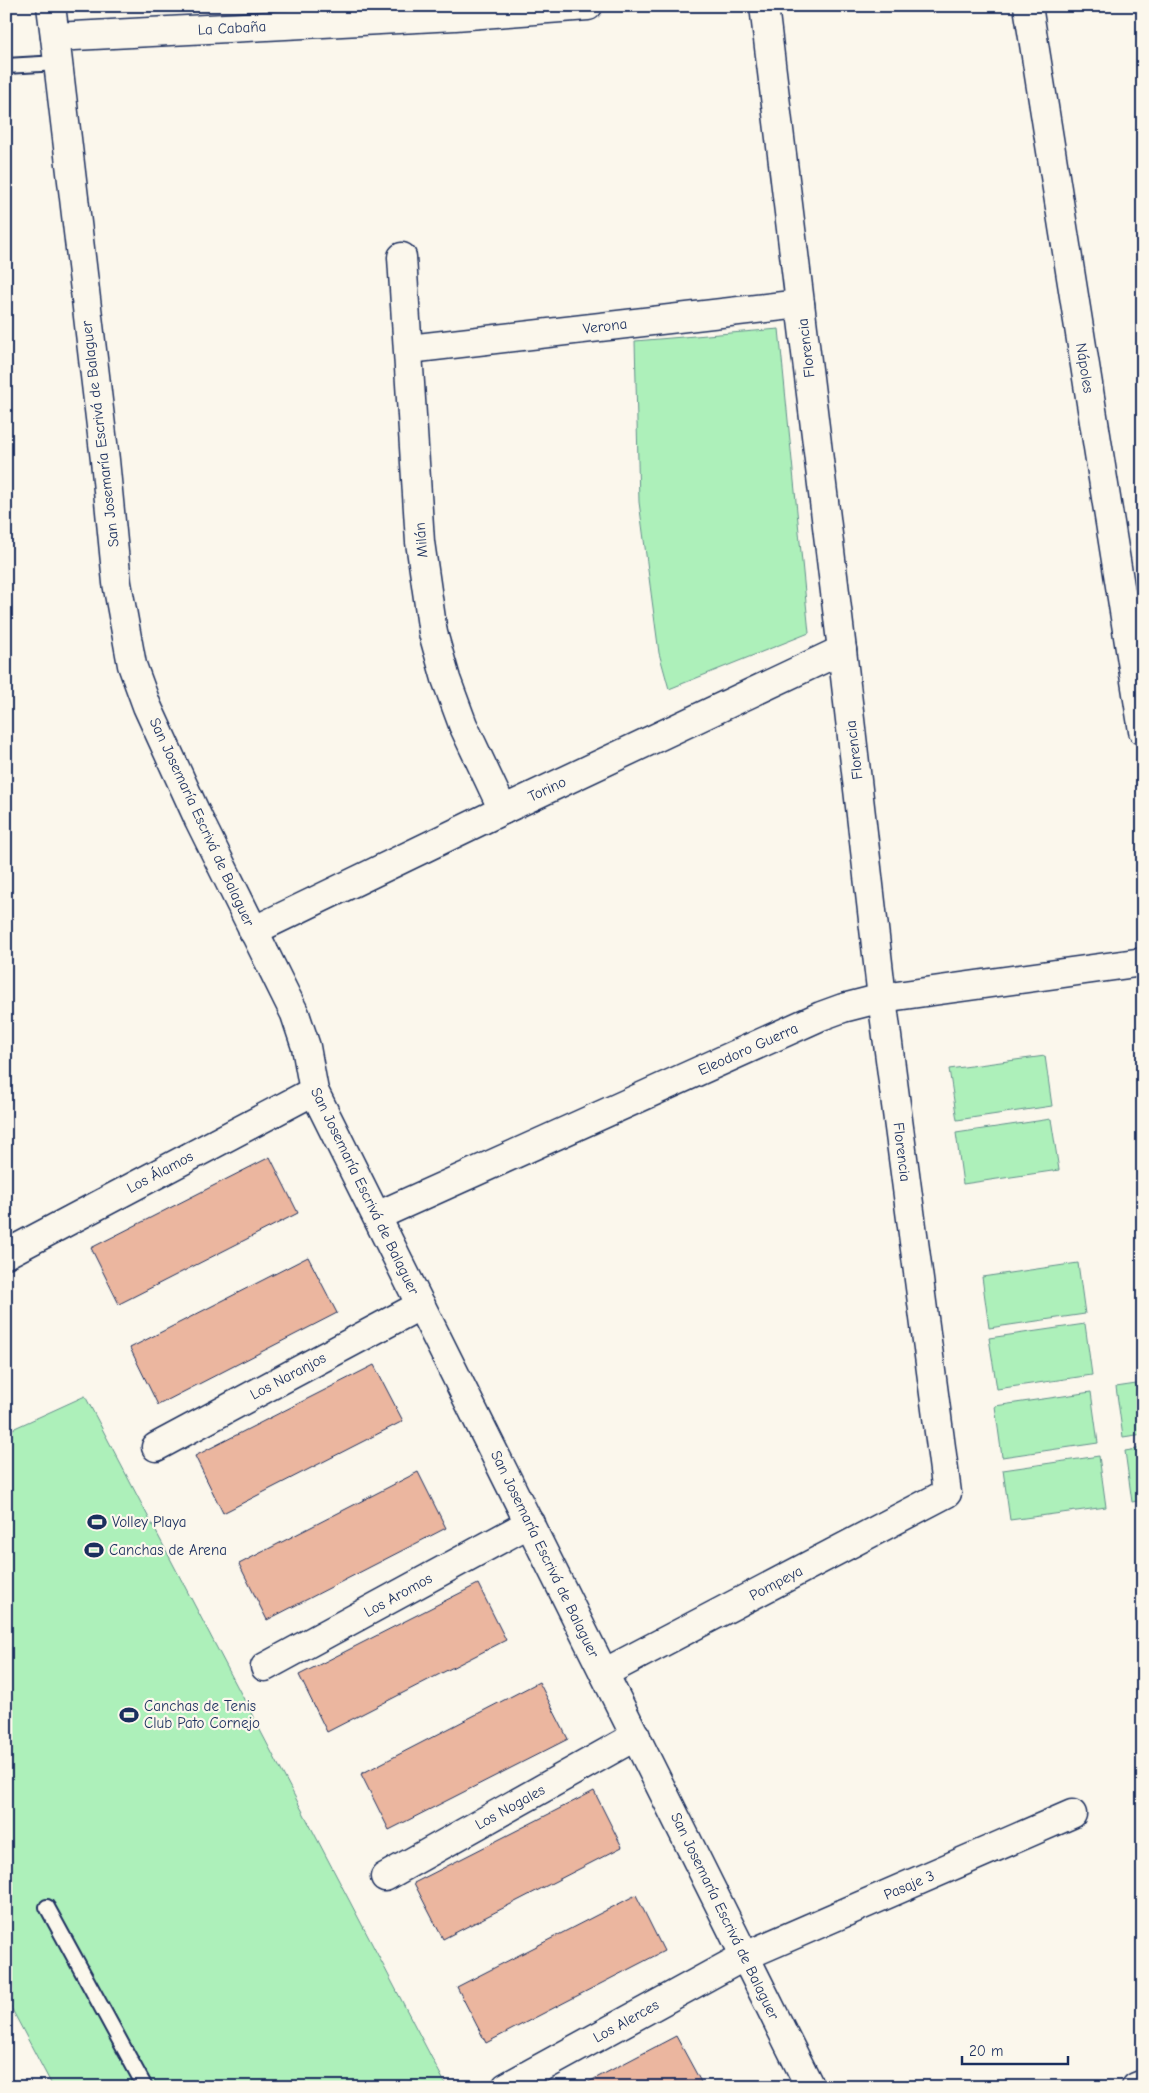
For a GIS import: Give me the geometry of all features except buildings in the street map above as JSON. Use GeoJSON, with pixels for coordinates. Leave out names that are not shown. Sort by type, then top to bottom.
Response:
{"type":"FeatureCollection","features":[{"type":"Feature","properties":{"kind":"street","name":"San Josemaría Escrivá de Balaguer"},"geometry":{"type":"LineString","coordinates":[[51,6],[105,460],[117,583],[132,666],[147,706],[199,820],[295,1014],[306,1047],[314,1091],[810,2087]]}},
{"type":"Feature","properties":{"kind":"street","name":"La Cabaña"},"geometry":{"type":"LineString","coordinates":[[57,50],[296,15],[588,6]]}},
{"type":"Feature","properties":{"kind":"street","name":"Florencia"},"geometry":{"type":"LineString","coordinates":[[764,6],[882,998],[947,1493]]}},
{"type":"Feature","properties":{"kind":"street","name":"Nápoles"},"geometry":{"type":"LineString","coordinates":[[1028,6],[1143,731]]}},
{"type":"Feature","properties":{"kind":"street","name":"Milán"},"geometry":{"type":"LineString","coordinates":[[402,257],[420,542],[433,633],[446,679],[463,725],[503,810]]}},
{"type":"Feature","properties":{"kind":"street","name":"Verona"},"geometry":{"type":"LineString","coordinates":[[409,349],[800,304]]}},
{"type":"Feature","properties":{"kind":"street","name":"Torino"},"geometry":{"type":"LineString","coordinates":[[254,932],[503,810],[842,650]]}},
{"type":"Feature","properties":{"kind":"street","name":"Eleodoro Guerra"},"geometry":{"type":"LineString","coordinates":[[377,1216],[821,1016],[843,1008],[882,998],[1143,962]]}},
{"type":"Feature","properties":{"kind":"street","name":"Los Álamos"},"geometry":{"type":"LineString","coordinates":[[6,1254],[314,1091]]}},
{"type":"Feature","properties":{"kind":"street","name":"Los Naranjos"},"geometry":{"type":"LineString","coordinates":[[156,1447],[421,1305]]}},
{"type":"Feature","properties":{"kind":"street","name":"Pompeya"},"geometry":{"type":"LineString","coordinates":[[604,1673],[947,1493]]}},
{"type":"Feature","properties":{"kind":"street","name":"Los Aromos"},"geometry":{"type":"LineString","coordinates":[[266,1667],[530,1523]]}},
{"type":"Feature","properties":{"kind":"street","name":"Los Nogales"},"geometry":{"type":"LineString","coordinates":[[385,1877],[636,1736]]}},
{"type":"Feature","properties":{"kind":"street","name":"Pasaje 3"},"geometry":{"type":"LineString","coordinates":[[745,1956],[1072,1814]]}},
{"type":"Feature","properties":{"kind":"street","name":"Los Alerces"},"geometry":{"type":"LineString","coordinates":[[506,2087],[745,1956]]}},
{"type":"Feature","properties":{"kind":"lane"},"geometry":{"type":"LineString","coordinates":[[6,66],[57,50]]}},
{"type":"Feature","properties":{"kind":"lane"},"geometry":{"type":"LineString","coordinates":[[47,1907],[145,2087]]}},
{"type":"Feature","properties":{"kind":"green space"},"geometry":{"type":"Polygon","coordinates":[[[779,329],[809,633],[669,689],[659,653],[639,502],[635,341],[779,329]]]}},
{"type":"Feature","properties":{"kind":"green space"},"geometry":{"type":"Polygon","coordinates":[[[1045,1056],[1052,1106],[957,1120],[949,1069],[1045,1056]]]}},
{"type":"Feature","properties":{"kind":"green space"},"geometry":{"type":"Polygon","coordinates":[[[1051,1119],[1059,1170],[963,1184],[956,1133],[1051,1119]]]}},
{"type":"Feature","properties":{"kind":"green space"},"geometry":{"type":"Polygon","coordinates":[[[1078,1263],[1085,1314],[989,1328],[982,1277],[1078,1263]]]}},
{"type":"Feature","properties":{"kind":"green space"},"geometry":{"type":"Polygon","coordinates":[[[1085,1324],[1092,1375],[997,1389],[989,1338],[1085,1324]]]}},
{"type":"Feature","properties":{"kind":"green space"},"geometry":{"type":"Polygon","coordinates":[[[1143,1383],[1143,1434],[1123,1437],[1116,1387],[1143,1383]]]}},
{"type":"Feature","properties":{"kind":"green space"},"geometry":{"type":"Polygon","coordinates":[[[1091,1392],[1098,1443],[1002,1457],[995,1406],[1091,1392]]]}},
{"type":"Feature","properties":{"kind":"green space","name":"Canchas de Tenis Club Pato Cornejo"},"geometry":{"type":"Polygon","coordinates":[[[85,1396],[447,2087],[53,2087],[6,1998],[6,1432],[85,1396]]]}},
{"type":"Feature","properties":{"kind":"green space"},"geometry":{"type":"Polygon","coordinates":[[[1143,1448],[1143,1500],[1132,1502],[1125,1451],[1143,1448]]]}},
{"type":"Feature","properties":{"kind":"green space"},"geometry":{"type":"Polygon","coordinates":[[[1099,1456],[1106,1507],[1010,1520],[1003,1470],[1099,1456]]]}},
{"type":"Feature","properties":{"kind":"place","name":"Volley Playa"},"geometry":{"type":"Point","coordinates":[97,1522]}},
{"type":"Feature","properties":{"kind":"place","name":"Canchas de Arena"},"geometry":{"type":"Point","coordinates":[94,1550]}},
{"type":"Feature","properties":{"kind":"place","name":"Canchas de Tenis Club Pato Cornejo"},"geometry":{"type":"Point","coordinates":[129,1715]}}]}
